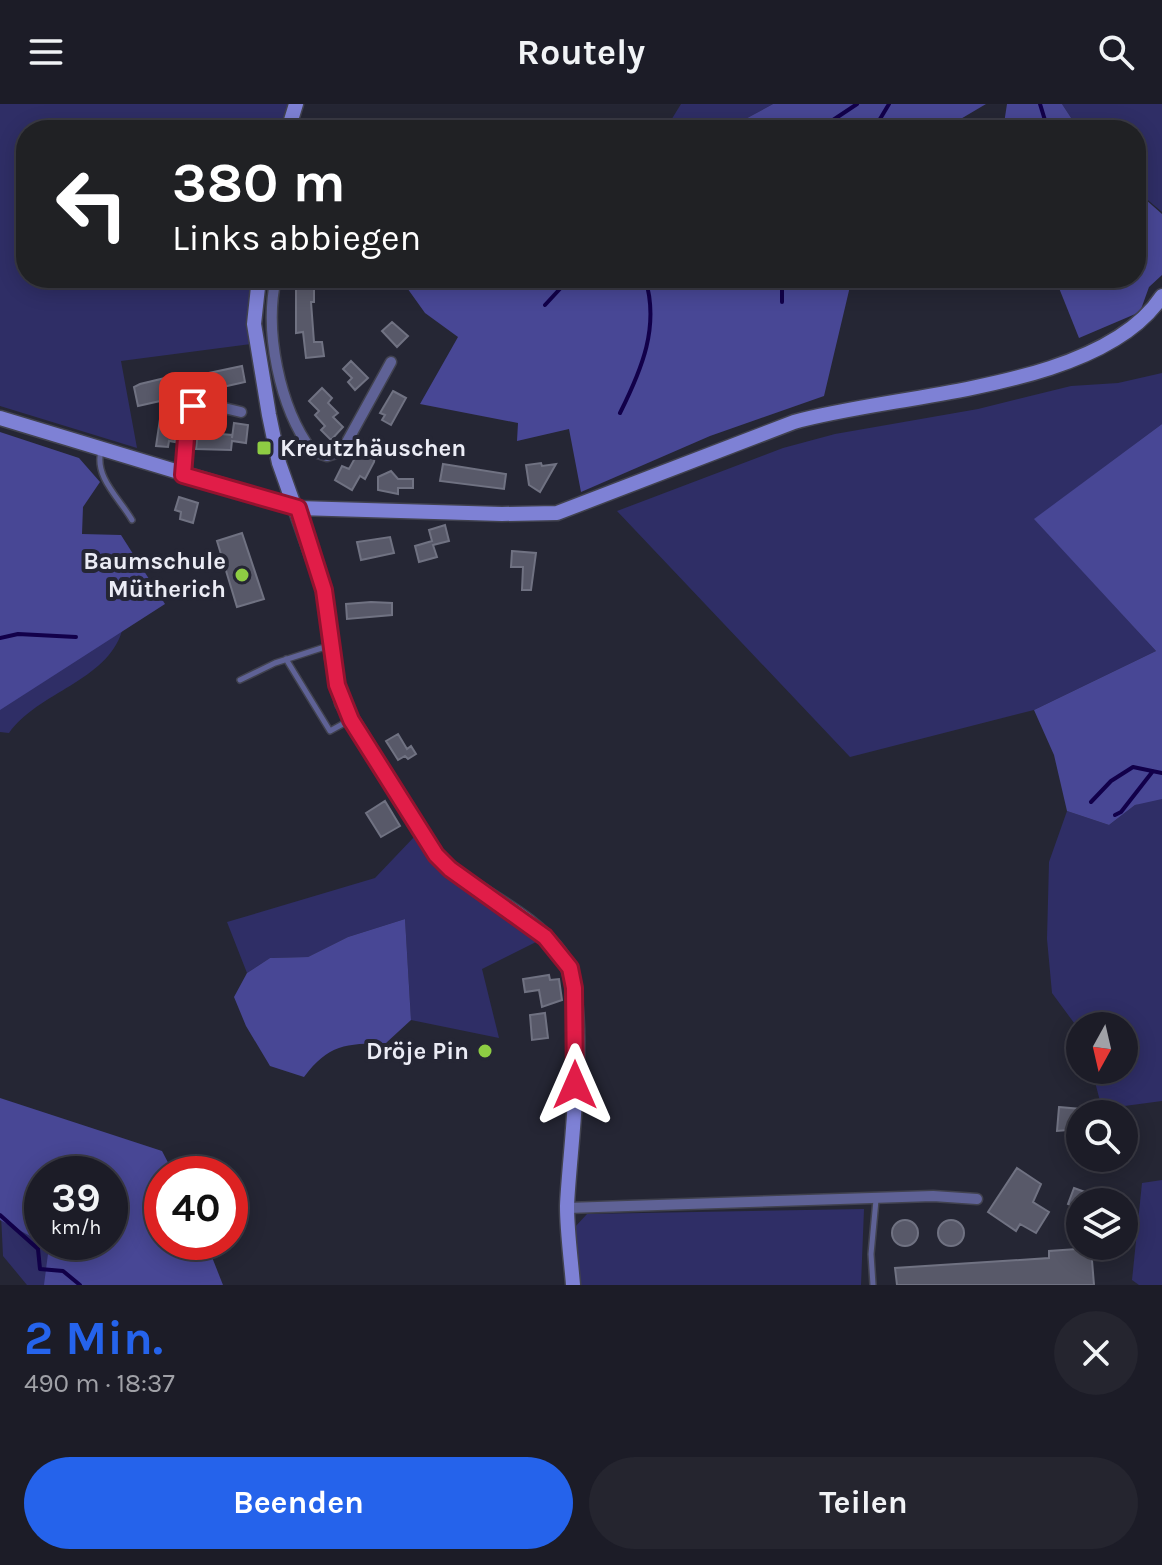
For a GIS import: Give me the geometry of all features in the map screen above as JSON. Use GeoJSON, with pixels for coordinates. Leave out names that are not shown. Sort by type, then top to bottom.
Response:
{"type":"FeatureCollection","features":[{"type":"Feature","properties":{"kind":"street"},"geometry":{"type":"LineString","coordinates":[[258,288],[254,324],[279,463],[298,508],[324,590],[337,685],[351,720],[436,855],[450,869],[545,937],[570,968],[574,988],[575,1085],[567,1208],[573,1285]]}},
{"type":"Feature","properties":{"kind":"street"},"geometry":{"type":"LineString","coordinates":[[274,288],[270,307],[276,364],[291,407],[312,451],[327,456],[342,451],[391,362]]}},
{"type":"Feature","properties":{"kind":"street"},"geometry":{"type":"LineString","coordinates":[[0,418],[298,508],[557,513],[794,422],[833,411],[990,383],[1082,356],[1124,335],[1149,315],[1162,296]]}},
{"type":"Feature","properties":{"kind":"street"},"geometry":{"type":"LineString","coordinates":[[183,475],[188,413],[193,406],[203,403],[241,412]]}},
{"type":"Feature","properties":{"kind":"street"},"geometry":{"type":"LineString","coordinates":[[567,1208],[933,1196],[977,1199]]}},
{"type":"Feature","properties":{"kind":"lane"},"geometry":{"type":"LineString","coordinates":[[101,450],[99,459],[103,474],[111,492],[132,520]]}},
{"type":"Feature","properties":{"kind":"lane"},"geometry":{"type":"LineString","coordinates":[[240,680],[286,659],[330,645]]}},
{"type":"Feature","properties":{"kind":"lane"},"geometry":{"type":"LineString","coordinates":[[286,659],[330,731],[351,720]]}},
{"type":"Feature","properties":{"kind":"lane"},"geometry":{"type":"LineString","coordinates":[[873,1285],[871,1254],[876,1200]]}},
{"type":"Feature","properties":{"kind":"shaded area"},"geometry":{"type":"Polygon","coordinates":[[[0,104],[289,104],[285,120],[16,120],[16,288],[251,288],[248,306],[251,344],[121,361],[137,448],[0,406],[0,104]]]}},
{"type":"Feature","properties":{"kind":"shaded area"},"geometry":{"type":"Polygon","coordinates":[[[681,104],[773,104],[743,120],[671,120],[681,104]]]}},
{"type":"Feature","properties":{"kind":"shaded area"},"geometry":{"type":"Polygon","coordinates":[[[773,104],[986,104],[959,120],[743,120],[773,104]]]}},
{"type":"Feature","properties":{"kind":"shaded area"},"geometry":{"type":"Polygon","coordinates":[[[1007,104],[1062,104],[1072,120],[1005,120],[1007,104]]]}},
{"type":"Feature","properties":{"kind":"shaded area"},"geometry":{"type":"Polygon","coordinates":[[[1062,104],[1162,104],[1162,212],[1146,198],[1146,120],[1072,120],[1062,104]]]}},
{"type":"Feature","properties":{"kind":"shaded area"},"geometry":{"type":"Polygon","coordinates":[[[1146,200],[1162,214],[1162,275],[1149,287],[1140,312],[1079,338],[1059,288],[1146,288],[1146,200]]]}},
{"type":"Feature","properties":{"kind":"shaded area"},"geometry":{"type":"Polygon","coordinates":[[[407,288],[850,288],[824,396],[710,436],[581,492],[569,429],[517,441],[518,423],[420,404],[458,337],[425,313],[407,288]]]}},
{"type":"Feature","properties":{"kind":"shaded area"},"geometry":{"type":"Polygon","coordinates":[[[1162,373],[1162,424],[1035,519],[1156,651],[1034,710],[850,757],[617,511],[783,448],[835,434],[978,409],[1071,386],[1118,383],[1162,373]]]}},
{"type":"Feature","properties":{"kind":"shaded area"},"geometry":{"type":"Polygon","coordinates":[[[1162,424],[1162,799],[1135,805],[1109,825],[1067,811],[1054,755],[1034,710],[1156,651],[1034,519],[1162,424]]]}},
{"type":"Feature","properties":{"kind":"shaded area"},"geometry":{"type":"Polygon","coordinates":[[[0,432],[79,458],[100,482],[83,507],[82,534],[121,535],[165,604],[0,710],[0,432]]]}},
{"type":"Feature","properties":{"kind":"shaded area"},"geometry":{"type":"Polygon","coordinates":[[[0,624],[122,631],[114,648],[102,662],[37,707],[9,733],[0,732],[0,624]]]}},
{"type":"Feature","properties":{"kind":"shaded area"},"geometry":{"type":"Polygon","coordinates":[[[1155,798],[1162,799],[1162,1101],[1138,1104],[1138,1100],[1100,1100],[1096,1084],[1138,1084],[1138,1012],[1066,1012],[1052,993],[1047,939],[1049,862],[1067,811],[1109,825],[1135,805],[1155,798]]]}},
{"type":"Feature","properties":{"kind":"shaded area"},"geometry":{"type":"Polygon","coordinates":[[[415,836],[441,870],[540,940],[482,969],[499,1038],[411,1020],[405,919],[348,937],[308,957],[270,958],[247,973],[227,922],[375,878],[415,836]]]}},
{"type":"Feature","properties":{"kind":"shaded area"},"geometry":{"type":"Polygon","coordinates":[[[405,919],[411,1020],[386,1043],[349,1045],[330,1052],[304,1077],[270,1066],[246,1026],[234,997],[247,973],[270,958],[308,957],[348,937],[405,919]]]}},
{"type":"Feature","properties":{"kind":"shaded area"},"geometry":{"type":"Polygon","coordinates":[[[0,1098],[162,1151],[165,1156],[144,1156],[144,1260],[213,1260],[223,1285],[44,1285],[47,1260],[128,1260],[128,1156],[24,1156],[24,1233],[0,1220],[0,1098]]]}},
{"type":"Feature","properties":{"kind":"shaded area"},"geometry":{"type":"Polygon","coordinates":[[[1162,1180],[1162,1285],[1139,1285],[1132,1280],[1134,1260],[1138,1260],[1142,1183],[1162,1180]]]}},
{"type":"Feature","properties":{"kind":"shaded area"},"geometry":{"type":"Polygon","coordinates":[[[0,1194],[24,1221],[24,1260],[78,1260],[112,1285],[27,1285],[3,1256],[0,1194]]]}},
{"type":"Feature","properties":{"kind":"shaded area"},"geometry":{"type":"Polygon","coordinates":[[[864,1209],[861,1285],[580,1285],[575,1227],[587,1214],[864,1209]]]}},
{"type":"Feature","properties":{"kind":"building"},"geometry":{"type":"Polygon","coordinates":[[[296,288],[314,288],[314,302],[311,302],[314,342],[322,342],[324,356],[306,358],[303,332],[296,333],[296,288]]]}},
{"type":"Feature","properties":{"kind":"building"},"geometry":{"type":"Polygon","coordinates":[[[392,322],[408,336],[397,347],[382,331],[392,322]]]}},
{"type":"Feature","properties":{"kind":"building"},"geometry":{"type":"Polygon","coordinates":[[[351,361],[368,378],[355,390],[348,382],[352,378],[343,369],[351,361]]]}},
{"type":"Feature","properties":{"kind":"building"},"geometry":{"type":"Polygon","coordinates":[[[242,366],[245,382],[138,406],[134,387],[140,384],[165,378],[166,382],[242,366]]]}},
{"type":"Feature","properties":{"kind":"building"},"geometry":{"type":"Polygon","coordinates":[[[322,388],[332,398],[328,403],[338,413],[333,417],[343,427],[331,440],[321,430],[325,426],[315,415],[319,411],[309,401],[322,388]]]}},
{"type":"Feature","properties":{"kind":"building"},"geometry":{"type":"Polygon","coordinates":[[[393,391],[406,398],[391,425],[382,420],[385,415],[380,413],[393,391]]]}},
{"type":"Feature","properties":{"kind":"building"},"geometry":{"type":"Polygon","coordinates":[[[160,419],[177,421],[175,442],[169,441],[168,447],[156,446],[160,419]]]}},
{"type":"Feature","properties":{"kind":"building"},"geometry":{"type":"Polygon","coordinates":[[[234,423],[248,425],[246,443],[232,441],[231,450],[196,449],[198,432],[232,435],[232,438],[234,423]]]}},
{"type":"Feature","properties":{"kind":"building"},"geometry":{"type":"Polygon","coordinates":[[[361,447],[375,455],[374,462],[365,479],[360,476],[352,490],[335,480],[342,466],[349,469],[361,447]]]}},
{"type":"Feature","properties":{"kind":"building"},"geometry":{"type":"Polygon","coordinates":[[[541,463],[542,466],[556,464],[540,492],[529,485],[526,465],[541,463]]]}},
{"type":"Feature","properties":{"kind":"building"},"geometry":{"type":"Polygon","coordinates":[[[443,464],[506,474],[504,489],[440,481],[443,464]]]}},
{"type":"Feature","properties":{"kind":"building"},"geometry":{"type":"Polygon","coordinates":[[[391,471],[398,479],[413,479],[413,488],[398,488],[398,494],[378,490],[378,477],[391,471]]]}},
{"type":"Feature","properties":{"kind":"building"},"geometry":{"type":"Polygon","coordinates":[[[179,497],[198,503],[193,523],[180,519],[181,512],[175,510],[179,497]]]}},
{"type":"Feature","properties":{"kind":"building"},"geometry":{"type":"Polygon","coordinates":[[[445,525],[449,541],[433,545],[437,557],[419,562],[415,546],[432,541],[429,530],[445,525]]]}},
{"type":"Feature","properties":{"kind":"building","name":"Baumschule Mütherich"},"geometry":{"type":"Polygon","coordinates":[[[242,533],[264,599],[237,607],[217,541],[242,533]]]}},
{"type":"Feature","properties":{"kind":"building"},"geometry":{"type":"Polygon","coordinates":[[[390,537],[394,553],[361,560],[357,542],[390,537]]]}},
{"type":"Feature","properties":{"kind":"building"},"geometry":{"type":"Polygon","coordinates":[[[512,551],[536,553],[531,590],[522,590],[523,567],[511,567],[512,551]]]}},
{"type":"Feature","properties":{"kind":"building"},"geometry":{"type":"Polygon","coordinates":[[[392,603],[392,615],[347,619],[346,604],[392,603]]]}},
{"type":"Feature","properties":{"kind":"building"},"geometry":{"type":"Polygon","coordinates":[[[398,734],[407,749],[411,746],[416,754],[408,759],[405,756],[398,760],[386,741],[398,734]]]}},
{"type":"Feature","properties":{"kind":"building"},"geometry":{"type":"Polygon","coordinates":[[[385,801],[400,826],[381,837],[366,813],[385,801]]]}},
{"type":"Feature","properties":{"kind":"building"},"geometry":{"type":"Polygon","coordinates":[[[549,975],[550,980],[559,979],[562,1000],[542,1007],[539,990],[525,992],[523,979],[549,975]]]}},
{"type":"Feature","properties":{"kind":"building"},"geometry":{"type":"Polygon","coordinates":[[[545,1013],[548,1038],[532,1040],[530,1015],[545,1013]]]}},
{"type":"Feature","properties":{"kind":"building"},"geometry":{"type":"Polygon","coordinates":[[[1059,1107],[1066,1108],[1066,1130],[1057,1131],[1059,1107]]]}},
{"type":"Feature","properties":{"kind":"building"},"geometry":{"type":"Polygon","coordinates":[[[1017,1168],[1041,1184],[1033,1202],[1049,1212],[1036,1233],[1020,1224],[1016,1231],[988,1212],[1017,1168]]]}},
{"type":"Feature","properties":{"kind":"building"},"geometry":{"type":"Polygon","coordinates":[[[905,1220],[914,1224],[918,1233],[914,1242],[905,1246],[896,1242],[892,1233],[896,1224],[905,1220]]]}},
{"type":"Feature","properties":{"kind":"building"},"geometry":{"type":"Polygon","coordinates":[[[951,1220],[960,1224],[964,1233],[960,1242],[951,1246],[942,1242],[938,1233],[942,1224],[951,1220]]]}},
{"type":"Feature","properties":{"kind":"building"},"geometry":{"type":"Polygon","coordinates":[[[1066,1250],[1066,1260],[1092,1260],[1094,1285],[897,1285],[895,1268],[1049,1258],[1049,1251],[1066,1250]]]}},
{"type":"Feature","properties":{"kind":"waterway"},"geometry":{"type":"LineString","coordinates":[[833,120],[857,104]]}},
{"type":"Feature","properties":{"kind":"waterway"},"geometry":{"type":"LineString","coordinates":[[879,120],[889,104]]}},
{"type":"Feature","properties":{"kind":"waterway"},"geometry":{"type":"LineString","coordinates":[[1040,104],[1045,120]]}},
{"type":"Feature","properties":{"kind":"waterway"},"geometry":{"type":"LineString","coordinates":[[545,305],[561,288]]}},
{"type":"Feature","properties":{"kind":"waterway"},"geometry":{"type":"LineString","coordinates":[[620,413],[642,364],[646,347],[651,313],[647,288]]}},
{"type":"Feature","properties":{"kind":"waterway"},"geometry":{"type":"LineString","coordinates":[[782,288],[782,302]]}},
{"type":"Feature","properties":{"kind":"waterway"},"geometry":{"type":"LineString","coordinates":[[0,638],[18,634],[76,637]]}},
{"type":"Feature","properties":{"kind":"waterway"},"geometry":{"type":"LineString","coordinates":[[1091,802],[1111,781],[1133,767],[1162,773]]}},
{"type":"Feature","properties":{"kind":"waterway"},"geometry":{"type":"LineString","coordinates":[[1115,815],[1121,812],[1153,771]]}},
{"type":"Feature","properties":{"kind":"waterway"},"geometry":{"type":"LineString","coordinates":[[0,1215],[38,1249],[40,1269],[63,1271],[80,1285]]}},
{"type":"Feature","properties":{"kind":"place","name":"Kreutzhäuschen"},"geometry":{"type":"Point","coordinates":[264,448]}},
{"type":"Feature","properties":{"kind":"place","name":"Baumschule Mütherich"},"geometry":{"type":"Point","coordinates":[242,575]}},
{"type":"Feature","properties":{"kind":"place","name":"Dröje Pin"},"geometry":{"type":"Point","coordinates":[485,1051]}},
{"type":"Feature","properties":{"kind":"route"},"geometry":{"type":"LineString","coordinates":[[193,406],[188,413],[183,475],[298,508],[324,590],[332,658],[342,703],[436,855],[450,869],[545,937],[570,968],[574,988],[575,1085]]}}]}
